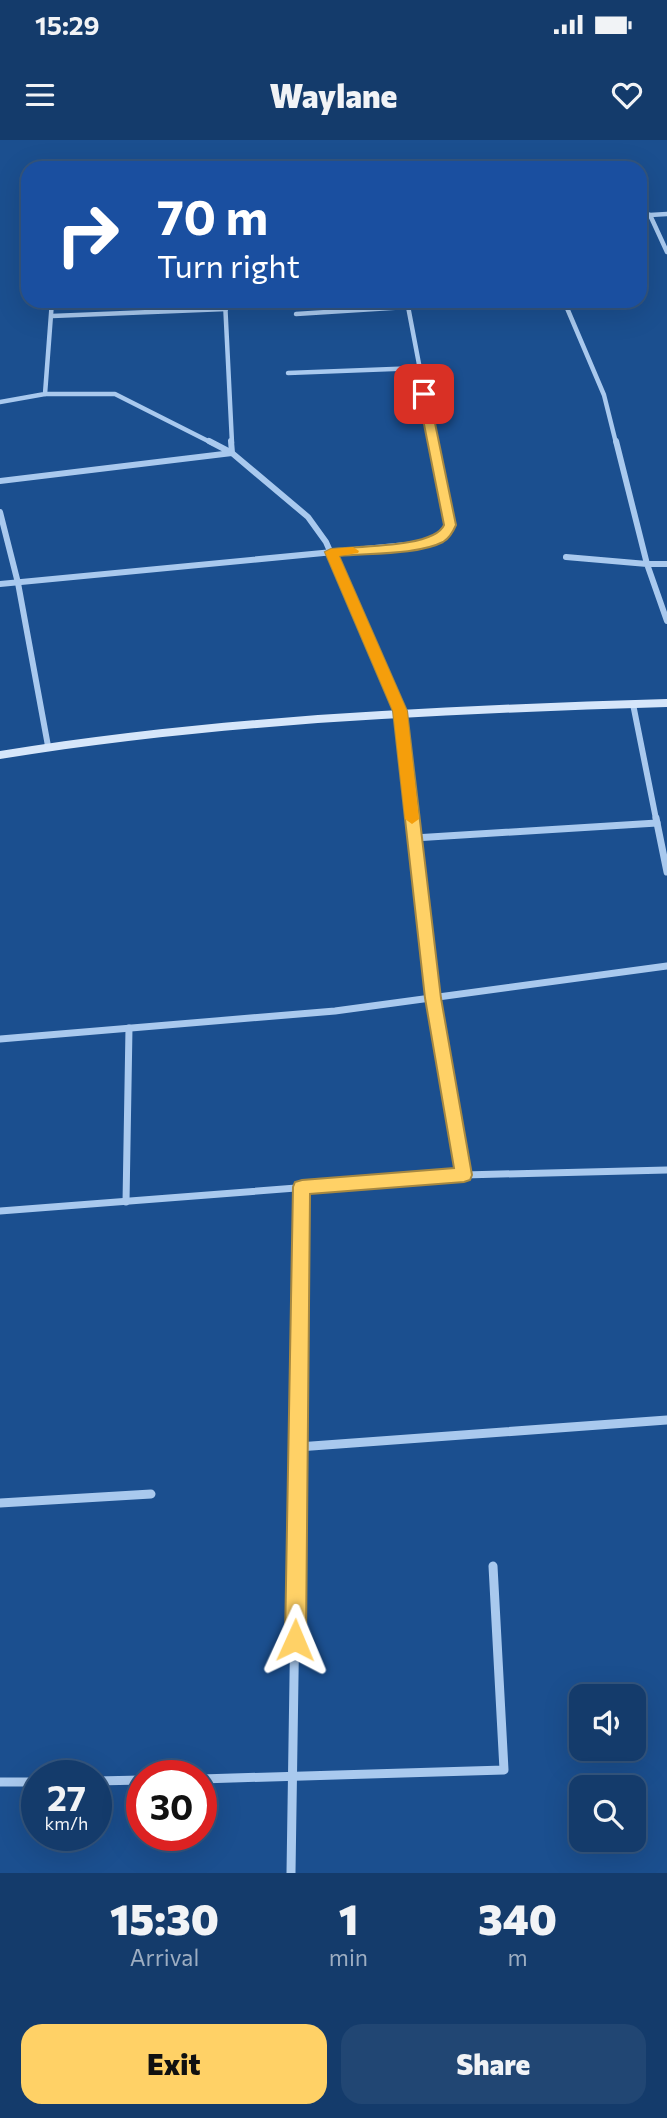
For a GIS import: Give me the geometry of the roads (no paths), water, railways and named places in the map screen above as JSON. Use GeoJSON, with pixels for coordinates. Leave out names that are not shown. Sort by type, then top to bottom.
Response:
{"type":"FeatureCollection","features":[{"type":"Feature","properties":{"kind":"main road"},"geometry":{"type":"LineString","coordinates":[[0,755],[48,746],[220,725],[400,711],[667,703]]}},
{"type":"Feature","properties":{"kind":"street"},"geometry":{"type":"LineString","coordinates":[[647,214],[667,215]]}},
{"type":"Feature","properties":{"kind":"street"},"geometry":{"type":"LineString","coordinates":[[650,215],[667,252]]}},
{"type":"Feature","properties":{"kind":"street"},"geometry":{"type":"LineString","coordinates":[[45,394],[52,308]]}},
{"type":"Feature","properties":{"kind":"street"},"geometry":{"type":"LineString","coordinates":[[296,314],[363,308]]}},
{"type":"Feature","properties":{"kind":"street"},"geometry":{"type":"LineString","coordinates":[[0,584],[422,544],[438,539],[446,533],[450,525],[408,308]]}},
{"type":"Feature","properties":{"kind":"street"},"geometry":{"type":"LineString","coordinates":[[567,308],[604,396],[647,564],[667,621]]}},
{"type":"Feature","properties":{"kind":"street"},"geometry":{"type":"LineString","coordinates":[[52,316],[226,309],[232,453]]}},
{"type":"Feature","properties":{"kind":"street"},"geometry":{"type":"LineString","coordinates":[[288,373],[419,368]]}},
{"type":"Feature","properties":{"kind":"street"},"geometry":{"type":"LineString","coordinates":[[0,402],[45,394],[116,394],[232,453],[308,517],[331,552],[400,711],[433,998],[464,1175]]}},
{"type":"Feature","properties":{"kind":"street"},"geometry":{"type":"LineString","coordinates":[[0,481],[232,453]]}},
{"type":"Feature","properties":{"kind":"street"},"geometry":{"type":"LineString","coordinates":[[0,512],[18,583],[48,746]]}},
{"type":"Feature","properties":{"kind":"street"},"geometry":{"type":"LineString","coordinates":[[566,557],[667,564]]}},
{"type":"Feature","properties":{"kind":"street"},"geometry":{"type":"LineString","coordinates":[[633,704],[667,872]]}},
{"type":"Feature","properties":{"kind":"street"},"geometry":{"type":"LineString","coordinates":[[414,838],[657,823]]}},
{"type":"Feature","properties":{"kind":"street"},"geometry":{"type":"LineString","coordinates":[[0,1039],[335,1011],[667,966]]}},
{"type":"Feature","properties":{"kind":"street"},"geometry":{"type":"LineString","coordinates":[[126,1202],[129,1028]]}},
{"type":"Feature","properties":{"kind":"street"},"geometry":{"type":"LineString","coordinates":[[0,1212],[464,1175],[667,1170]]}},
{"type":"Feature","properties":{"kind":"street"},"geometry":{"type":"LineString","coordinates":[[291,1873],[302,1187]]}},
{"type":"Feature","properties":{"kind":"street"},"geometry":{"type":"LineString","coordinates":[[298,1447],[667,1420]]}},
{"type":"Feature","properties":{"kind":"street"},"geometry":{"type":"LineString","coordinates":[[0,1503],[151,1494]]}},
{"type":"Feature","properties":{"kind":"street"},"geometry":{"type":"LineString","coordinates":[[217,1779],[504,1770],[493,1566]]}},
{"type":"Feature","properties":{"kind":"street"},"geometry":{"type":"LineString","coordinates":[[0,1783],[21,1782]]}}]}
